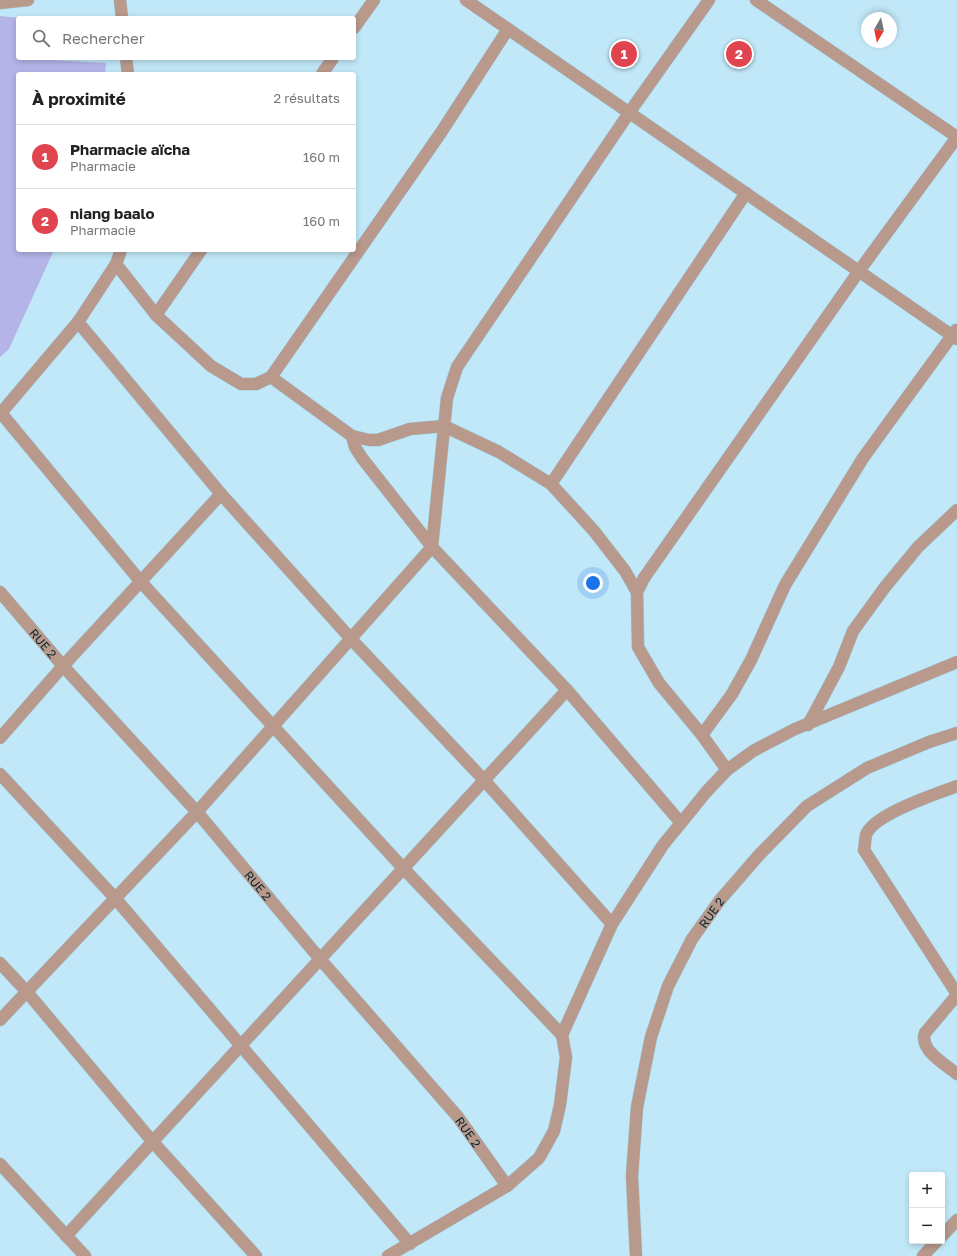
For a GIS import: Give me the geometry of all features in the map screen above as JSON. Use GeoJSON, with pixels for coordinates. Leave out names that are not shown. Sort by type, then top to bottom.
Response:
{"type":"FeatureCollection","features":[{"type":"Feature","properties":{"kind":"street"},"geometry":{"type":"LineString","coordinates":[[0,3],[28,0]]}},
{"type":"Feature","properties":{"kind":"street"},"geometry":{"type":"LineString","coordinates":[[120,0],[122,16]]}},
{"type":"Feature","properties":{"kind":"street"},"geometry":{"type":"LineString","coordinates":[[356,25],[374,0]]}},
{"type":"Feature","properties":{"kind":"street"},"geometry":{"type":"LineString","coordinates":[[466,0],[746,194],[956,335],[862,458],[785,585],[751,660],[732,694],[702,735]]}},
{"type":"Feature","properties":{"kind":"street"},"geometry":{"type":"LineString","coordinates":[[0,1020],[196,812],[352,640],[432,547],[447,398],[457,367],[629,112],[709,0]]}},
{"type":"Feature","properties":{"kind":"street"},"geometry":{"type":"LineString","coordinates":[[636,592],[644,578],[859,271],[957,137],[756,0]]}},
{"type":"Feature","properties":{"kind":"street"},"geometry":{"type":"LineString","coordinates":[[116,264],[156,315],[211,366],[241,384],[256,384],[271,377],[435,141],[508,29]]}},
{"type":"Feature","properties":{"kind":"street"},"geometry":{"type":"LineString","coordinates":[[126,60],[128,72]]}},
{"type":"Feature","properties":{"kind":"street"},"geometry":{"type":"LineString","coordinates":[[323,72],[332,60]]}},
{"type":"Feature","properties":{"kind":"street"},"geometry":{"type":"LineString","coordinates":[[550,484],[746,194]]}},
{"type":"Feature","properties":{"kind":"street"},"geometry":{"type":"LineString","coordinates":[[120,252],[116,264],[78,322],[0,413],[141,582],[274,725],[403,868],[562,1035],[566,1057],[564,1083],[554,1131],[538,1158],[507,1186],[388,1256]]}},
{"type":"Feature","properties":{"kind":"street"},"geometry":{"type":"LineString","coordinates":[[156,315],[200,252]]}},
{"type":"Feature","properties":{"kind":"street"},"geometry":{"type":"LineString","coordinates":[[78,322],[220,494],[352,640],[484,780],[612,924]]}},
{"type":"Feature","properties":{"kind":"street"},"geometry":{"type":"LineString","coordinates":[[271,377],[352,436],[369,440],[378,440],[410,429],[444,426],[499,452],[550,484],[594,531],[625,571],[636,592],[638,647],[659,683],[702,735],[726,770]]}},
{"type":"Feature","properties":{"kind":"street"},"geometry":{"type":"LineString","coordinates":[[352,436],[355,447],[362,458],[432,547],[567,690],[681,823]]}},
{"type":"Feature","properties":{"kind":"street"},"geometry":{"type":"LineString","coordinates":[[0,738],[63,666],[220,494]]}},
{"type":"Feature","properties":{"kind":"street"},"geometry":{"type":"LineString","coordinates":[[808,725],[839,667],[853,630],[885,587],[918,547],[957,510]]}},
{"type":"Feature","properties":{"kind":"street","name":"RUE 2"},"geometry":{"type":"LineString","coordinates":[[0,592],[63,666],[196,812],[320,959],[458,1116],[507,1186]]}},
{"type":"Feature","properties":{"kind":"street"},"geometry":{"type":"LineString","coordinates":[[562,1035],[612,924],[663,845],[726,770],[753,751],[795,729],[808,725],[957,662]]}},
{"type":"Feature","properties":{"kind":"street"},"geometry":{"type":"LineString","coordinates":[[66,1236],[567,690]]}},
{"type":"Feature","properties":{"kind":"street","name":"RUE 2"},"geometry":{"type":"LineString","coordinates":[[636,1256],[632,1176],[637,1107],[651,1037],[668,986],[692,940],[720,900],[759,855],[807,806],[867,768],[929,742],[957,733]]}},
{"type":"Feature","properties":{"kind":"street"},"geometry":{"type":"LineString","coordinates":[[0,774],[115,898],[410,1244]]}},
{"type":"Feature","properties":{"kind":"street"},"geometry":{"type":"LineString","coordinates":[[957,786],[896,810],[872,826],[866,834],[864,850],[957,995],[926,1033],[923,1039],[930,1052],[957,1074]]}},
{"type":"Feature","properties":{"kind":"street"},"geometry":{"type":"LineString","coordinates":[[0,963],[27,992],[152,1141],[256,1256]]}},
{"type":"Feature","properties":{"kind":"street"},"geometry":{"type":"LineString","coordinates":[[0,1164],[85,1256]]}},
{"type":"Feature","properties":{"kind":"street"},"geometry":{"type":"LineString","coordinates":[[945,1233],[957,1220]]}},
{"type":"Feature","properties":{"kind":"street"},"geometry":{"type":"LineString","coordinates":[[923,1256],[934,1244]]}},
{"type":"Feature","properties":{"kind":"shaded area"},"geometry":{"type":"Polygon","coordinates":[[[0,16],[16,18],[16,60],[53,60],[106,63],[105,72],[16,72],[16,252],[53,252],[9,349],[0,357],[0,16]]]}},
{"type":"Feature","properties":{"kind":"place","name":"Pharmacie aïcha"},"geometry":{"type":"Point","coordinates":[624,54]}},
{"type":"Feature","properties":{"kind":"place","name":"niang baalo"},"geometry":{"type":"Point","coordinates":[739,54]}}]}
